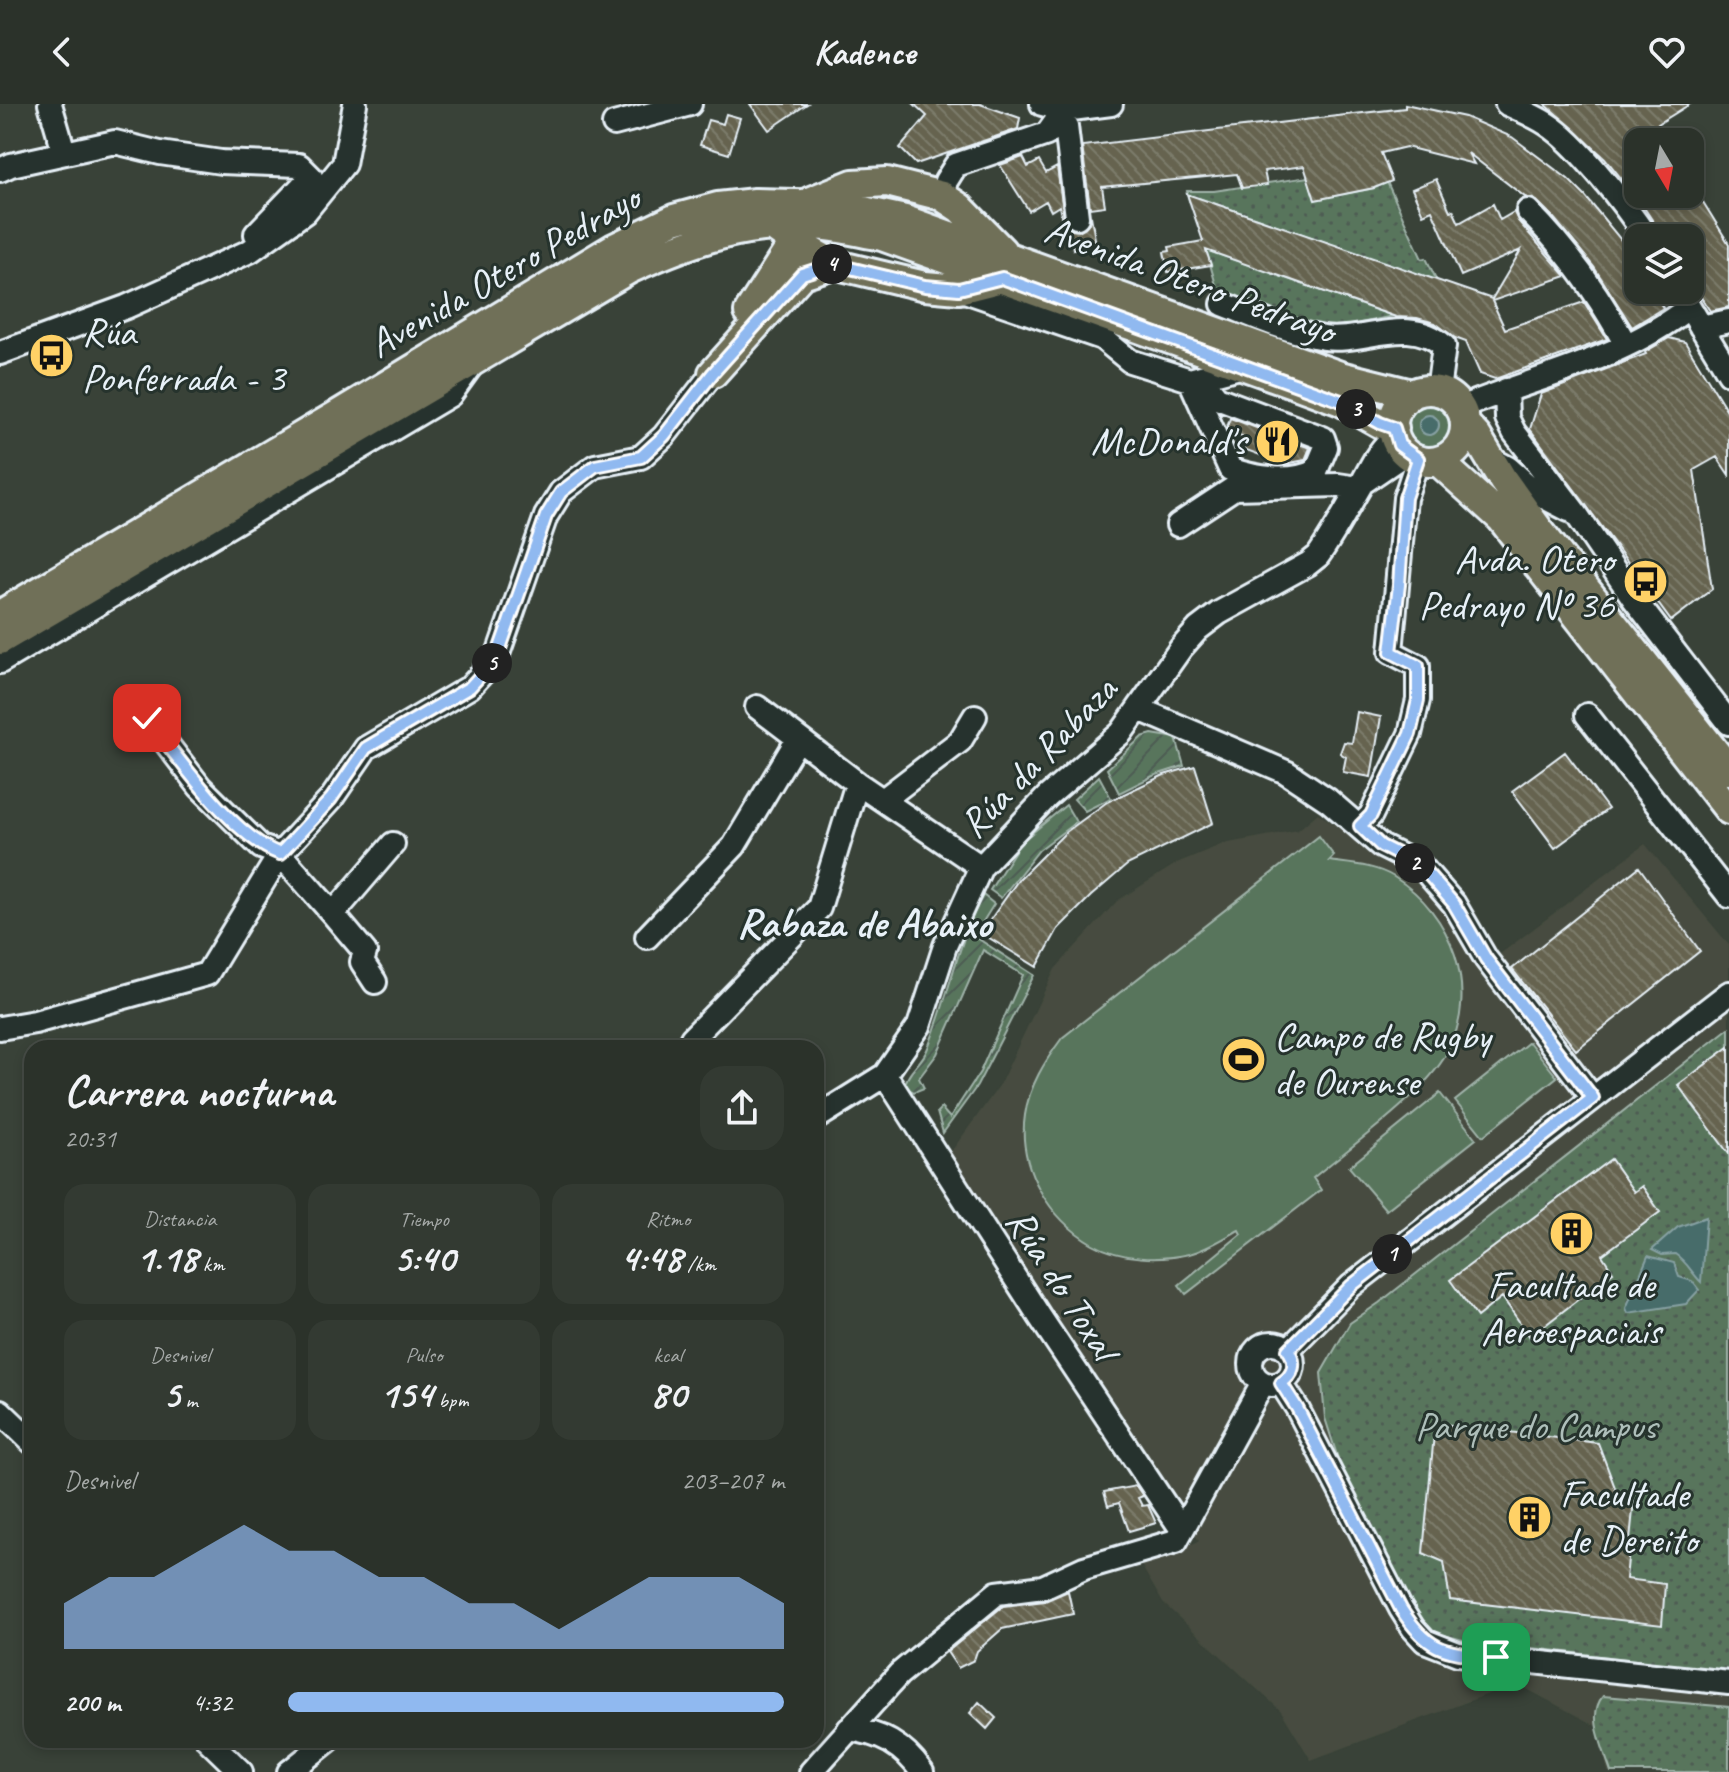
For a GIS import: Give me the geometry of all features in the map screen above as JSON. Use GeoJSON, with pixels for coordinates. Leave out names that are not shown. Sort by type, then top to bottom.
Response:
{"type":"FeatureCollection","features":[{"type":"Feature","properties":{"kind":"main road"},"geometry":{"type":"LineString","coordinates":[[869,271],[845,245],[850,219],[887,182]]}},
{"type":"Feature","properties":{"kind":"main road"},"geometry":{"type":"LineString","coordinates":[[713,373],[783,234],[833,264],[925,286],[959,289],[1005,268],[951,202],[887,182],[853,184],[804,204]]}},
{"type":"Feature","properties":{"kind":"main road"},"geometry":{"type":"LineString","coordinates":[[925,286],[956,250],[951,202]]}},
{"type":"Feature","properties":{"kind":"main road","name":"Avenida Otero Pedrayo"},"geometry":{"type":"LineString","coordinates":[[0,640],[629,269],[683,244],[755,203],[804,204],[850,219],[905,220],[956,250],[1243,366],[1341,401],[1380,423],[1501,518],[1729,810]]}},
{"type":"Feature","properties":{"kind":"main road","name":"Avenida Otero Pedrayo"},"geometry":{"type":"LineString","coordinates":[[0,615],[614,248],[674,219],[722,220],[783,234],[850,219]]}},
{"type":"Feature","properties":{"kind":"main road"},"geometry":{"type":"LineString","coordinates":[[713,373],[802,274],[833,264]]}},
{"type":"Feature","properties":{"kind":"main road","name":"Avenida Otero Pedrayo"},"geometry":{"type":"LineString","coordinates":[[1005,268],[1340,376],[1444,404]]}},
{"type":"Feature","properties":{"kind":"main road"},"geometry":{"type":"LineString","coordinates":[[1444,404],[1459,446],[1453,453],[1410,447],[1397,408],[1444,404],[1477,437],[1538,529],[1729,770]]}},
{"type":"Feature","properties":{"kind":"street"},"geometry":{"type":"LineString","coordinates":[[50,104],[64,152]]}},
{"type":"Feature","properties":{"kind":"street"},"geometry":{"type":"LineString","coordinates":[[0,353],[126,307],[242,255],[305,212],[344,164],[355,104]]}},
{"type":"Feature","properties":{"kind":"street"},"geometry":{"type":"LineString","coordinates":[[614,124],[690,104]]}},
{"type":"Feature","properties":{"kind":"street"},"geometry":{"type":"LineString","coordinates":[[1042,104],[1064,110],[1096,105]]}},
{"type":"Feature","properties":{"kind":"street"},"geometry":{"type":"LineString","coordinates":[[1507,104],[1547,124],[1570,142],[1638,224]]}},
{"type":"Feature","properties":{"kind":"street"},"geometry":{"type":"LineString","coordinates":[[951,202],[946,181],[956,165],[1047,134],[1064,110]]}},
{"type":"Feature","properties":{"kind":"street"},"geometry":{"type":"LineString","coordinates":[[1064,110],[1077,217]]}},
{"type":"Feature","properties":{"kind":"street"},"geometry":{"type":"LineString","coordinates":[[0,170],[115,142],[160,153],[221,162],[299,165],[311,177],[252,239],[242,255]]}},
{"type":"Feature","properties":{"kind":"street"},"geometry":{"type":"LineString","coordinates":[[1528,211],[1585,274],[1626,345]]}},
{"type":"Feature","properties":{"kind":"street"},"geometry":{"type":"LineString","coordinates":[[959,289],[1102,338],[1130,361],[1196,379],[1217,398],[1323,438],[1326,447],[1316,471],[1306,476],[1253,477],[1230,469],[1196,379]]}},
{"type":"Feature","properties":{"kind":"street","name":"Avenida Otero Pedrayo"},"geometry":{"type":"LineString","coordinates":[[1223,304],[1296,332],[1328,339],[1407,331],[1433,336],[1444,346],[1444,404]]}},
{"type":"Feature","properties":{"kind":"street"},"geometry":{"type":"LineString","coordinates":[[1444,404],[1506,390],[1626,345],[1670,322],[1680,304]]}},
{"type":"Feature","properties":{"kind":"street"},"geometry":{"type":"LineString","coordinates":[[1688,304],[1729,373]]}},
{"type":"Feature","properties":{"kind":"street"},"geometry":{"type":"LineString","coordinates":[[1701,327],[1729,321]]}},
{"type":"Feature","properties":{"kind":"street"},"geometry":{"type":"LineString","coordinates":[[0,662],[450,395],[476,359]]}},
{"type":"Feature","properties":{"kind":"street"},"geometry":{"type":"LineString","coordinates":[[1196,379],[1243,366]]}},
{"type":"Feature","properties":{"kind":"street"},"geometry":{"type":"LineString","coordinates":[[0,1028],[35,1022],[207,974],[280,854],[331,799],[366,748],[470,687],[497,657],[546,516],[561,492],[595,466],[641,457],[664,436],[713,373]]}},
{"type":"Feature","properties":{"kind":"street"},"geometry":{"type":"LineString","coordinates":[[1506,390],[1507,418],[1514,432],[1577,515],[1634,599],[1729,723]]}},
{"type":"Feature","properties":{"kind":"street"},"geometry":{"type":"LineString","coordinates":[[1178,525],[1234,488],[1360,485],[1410,447]]}},
{"type":"Feature","properties":{"kind":"street"},"geometry":{"type":"LineString","coordinates":[[1360,826],[1371,815],[1410,734],[1418,700],[1418,666],[1391,652],[1410,447]]}},
{"type":"Feature","properties":{"kind":"street"},"geometry":{"type":"LineString","coordinates":[[1490,459],[1508,468],[1536,493],[1577,515]]}},
{"type":"Feature","properties":{"kind":"street","name":"Rúa da Rabaza"},"geometry":{"type":"LineString","coordinates":[[824,1113],[885,1075],[919,1026],[945,946],[981,867],[1047,797],[1121,733],[1198,629],[1219,613],[1318,556],[1360,485]]}},
{"type":"Feature","properties":{"kind":"street"},"geometry":{"type":"LineString","coordinates":[[757,707],[857,783],[981,867]]}},
{"type":"Feature","properties":{"kind":"street"},"geometry":{"type":"LineString","coordinates":[[1139,709],[1286,772],[1360,826],[1381,846],[1421,866],[1454,904],[1486,959],[1593,1098]]}},
{"type":"Feature","properties":{"kind":"street"},"geometry":{"type":"LineString","coordinates":[[1587,715],[1729,896]]}},
{"type":"Feature","properties":{"kind":"street"},"geometry":{"type":"LineString","coordinates":[[883,800],[960,741],[975,716]]}},
{"type":"Feature","properties":{"kind":"street"},"geometry":{"type":"LineString","coordinates":[[147,718],[200,787],[261,847],[280,854],[333,914],[365,952],[362,962],[375,982]]}},
{"type":"Feature","properties":{"kind":"street"},"geometry":{"type":"LineString","coordinates":[[647,937],[734,846],[798,739]]}},
{"type":"Feature","properties":{"kind":"street"},"geometry":{"type":"LineString","coordinates":[[692,1038],[819,908],[857,783]]}},
{"type":"Feature","properties":{"kind":"street"},"geometry":{"type":"LineString","coordinates":[[333,914],[393,844]]}},
{"type":"Feature","properties":{"kind":"street"},"geometry":{"type":"LineString","coordinates":[[1288,1350],[1351,1286],[1729,993]]}},
{"type":"Feature","properties":{"kind":"street","name":"Rúa do Toxal"},"geometry":{"type":"LineString","coordinates":[[885,1075],[1040,1317],[1182,1530]]}},
{"type":"Feature","properties":{"kind":"street"},"geometry":{"type":"LineString","coordinates":[[811,1772],[899,1674],[997,1593],[1043,1587],[1084,1568],[1176,1541],[1272,1383],[1289,1377],[1293,1358],[1288,1350],[1270,1343],[1253,1354],[1253,1374],[1272,1383],[1297,1408],[1401,1609],[1425,1641],[1458,1654],[1729,1683]]}},
{"type":"Feature","properties":{"kind":"street"},"geometry":{"type":"LineString","coordinates":[[0,1411],[24,1434]]}},
{"type":"Feature","properties":{"kind":"street"},"geometry":{"type":"LineString","coordinates":[[849,1729],[886,1737],[922,1772]]}},
{"type":"Feature","properties":{"kind":"street"},"geometry":{"type":"LineString","coordinates":[[216,1748],[241,1772]]}},
{"type":"Feature","properties":{"kind":"street"},"geometry":{"type":"LineString","coordinates":[[289,1772],[319,1748]]}},
{"type":"Feature","properties":{"kind":"shaded area"},"geometry":{"type":"Polygon","coordinates":[[[1318,813],[1431,893],[1483,967],[1645,844],[1729,945],[1729,1772],[1608,1772],[1596,1726],[1523,1687],[1499,1690],[1311,1760],[1281,1711],[1163,1603],[1141,1565],[1199,1541],[950,1153],[999,1086],[1055,969],[1117,901],[1179,862],[1223,844],[1298,830],[1318,813]]]}},
{"type":"Feature","properties":{"kind":"green space"},"geometry":{"type":"Polygon","coordinates":[[[1308,177],[1315,199],[1375,188],[1387,182],[1422,259],[1426,258],[1437,281],[1199,198],[1189,201],[1187,191],[1214,191],[1308,177]]]}},
{"type":"Feature","properties":{"kind":"green space"},"geometry":{"type":"Polygon","coordinates":[[[1206,250],[1393,316],[1342,327],[1316,325],[1218,292],[1206,250]]]}},
{"type":"Feature","properties":{"kind":"green space"},"geometry":{"type":"Polygon","coordinates":[[[1429,403],[1444,410],[1451,425],[1444,440],[1429,447],[1414,440],[1407,425],[1414,410],[1429,403]]]}},
{"type":"Feature","properties":{"kind":"green space"},"geometry":{"type":"Polygon","coordinates":[[[1152,734],[1176,738],[1184,766],[1153,776],[1119,793],[1107,769],[1142,737],[1152,734]]]}},
{"type":"Feature","properties":{"kind":"green space"},"geometry":{"type":"Polygon","coordinates":[[[1099,776],[1111,798],[1085,811],[1074,799],[1099,776]]]}},
{"type":"Feature","properties":{"kind":"green space"},"geometry":{"type":"Polygon","coordinates":[[[1066,805],[1076,822],[1039,850],[1001,898],[990,890],[1020,843],[1066,805]]]}},
{"type":"Feature","properties":{"kind":"green space"},"geometry":{"type":"Polygon","coordinates":[[[1319,836],[1334,856],[1329,861],[1387,873],[1414,892],[1432,911],[1455,955],[1461,1004],[1457,1029],[1447,1053],[1422,1086],[1313,1178],[1321,1190],[1186,1294],[1179,1285],[1241,1234],[1239,1230],[1195,1252],[1165,1258],[1128,1256],[1093,1244],[1063,1221],[1050,1206],[1031,1172],[1024,1134],[1027,1104],[1039,1074],[1062,1038],[1319,836]]]}},
{"type":"Feature","properties":{"kind":"green space"},"geometry":{"type":"Polygon","coordinates":[[[983,895],[994,904],[974,936],[1034,975],[977,1086],[943,1133],[937,1112],[941,1108],[950,1118],[980,1072],[1023,975],[983,950],[937,1054],[919,1078],[924,1088],[914,1092],[904,1087],[927,1050],[966,932],[983,895]]]}},
{"type":"Feature","properties":{"kind":"green space","name":"Parque do Campus"},"geometry":{"type":"Polygon","coordinates":[[[1729,1028],[1729,1671],[1463,1640],[1432,1632],[1414,1611],[1343,1474],[1325,1418],[1321,1373],[1350,1323],[1729,1028]]]}},
{"type":"Feature","properties":{"kind":"green space"},"geometry":{"type":"Polygon","coordinates":[[[1529,1042],[1557,1077],[1483,1136],[1455,1101],[1529,1042]]]}},
{"type":"Feature","properties":{"kind":"green space"},"geometry":{"type":"Polygon","coordinates":[[[1440,1093],[1476,1139],[1386,1210],[1349,1167],[1440,1093]]]}},
{"type":"Feature","properties":{"kind":"green space"},"geometry":{"type":"Polygon","coordinates":[[[1603,1696],[1729,1707],[1729,1772],[1611,1772],[1596,1723],[1598,1704],[1603,1696]]]}},
{"type":"Feature","properties":{"kind":"water"},"geometry":{"type":"Polygon","coordinates":[[[1429,415],[1436,418],[1439,425],[1436,432],[1429,435],[1422,432],[1419,425],[1422,418],[1429,415]]]}},
{"type":"Feature","properties":{"kind":"water"},"geometry":{"type":"Polygon","coordinates":[[[1706,1217],[1701,1282],[1675,1254],[1662,1255],[1652,1250],[1678,1227],[1706,1217]]]}},
{"type":"Feature","properties":{"kind":"water"},"geometry":{"type":"Polygon","coordinates":[[[1648,1256],[1674,1263],[1679,1277],[1692,1281],[1699,1290],[1686,1304],[1628,1313],[1626,1308],[1648,1256]]]}},
{"type":"Feature","properties":{"kind":"building"},"geometry":{"type":"Polygon","coordinates":[[[750,104],[807,104],[769,130],[750,104]]]}},
{"type":"Feature","properties":{"kind":"building"},"geometry":{"type":"Polygon","coordinates":[[[914,104],[980,104],[1020,118],[1018,129],[916,164],[900,148],[927,116],[914,104]]]}},
{"type":"Feature","properties":{"kind":"building"},"geometry":{"type":"Polygon","coordinates":[[[1405,104],[1465,117],[1512,137],[1568,179],[1624,245],[1624,304],[1661,304],[1663,308],[1632,327],[1594,267],[1553,217],[1537,201],[1525,197],[1468,153],[1474,164],[1406,147],[1381,153],[1392,181],[1374,188],[1315,200],[1304,166],[1264,171],[1267,185],[1242,188],[1237,174],[1102,187],[1105,206],[1090,208],[1082,146],[1405,108],[1405,104]]]}},
{"type":"Feature","properties":{"kind":"building"},"geometry":{"type":"Polygon","coordinates":[[[1545,104],[1690,104],[1652,128],[1624,128],[1624,182],[1605,158],[1545,104]]]}},
{"type":"Feature","properties":{"kind":"building"},"geometry":{"type":"Polygon","coordinates":[[[726,114],[740,118],[729,154],[700,145],[708,120],[723,124],[726,114]]]}},
{"type":"Feature","properties":{"kind":"building"},"geometry":{"type":"Polygon","coordinates":[[[1023,157],[1028,167],[1039,161],[1046,173],[1057,167],[1065,225],[1079,231],[1089,223],[1091,216],[1096,245],[1073,249],[1071,237],[1066,238],[1059,206],[1051,211],[1046,201],[1029,211],[1000,165],[1023,157]]]}},
{"type":"Feature","properties":{"kind":"building"},"geometry":{"type":"Polygon","coordinates":[[[1436,179],[1450,211],[1453,210],[1459,223],[1493,204],[1500,220],[1514,212],[1518,221],[1566,276],[1492,301],[1505,329],[1584,302],[1607,339],[1495,379],[1480,374],[1466,342],[1435,323],[1396,317],[1206,250],[1211,265],[1168,272],[1164,252],[1170,251],[1169,247],[1203,241],[1187,194],[1492,299],[1521,250],[1461,276],[1432,210],[1423,214],[1412,189],[1436,179]]]}},
{"type":"Feature","properties":{"kind":"building"},"geometry":{"type":"Polygon","coordinates":[[[1704,204],[1729,244],[1729,307],[1710,311],[1704,302],[1704,224],[1655,224],[1644,208],[1704,208],[1704,204]]]}},
{"type":"Feature","properties":{"kind":"building"},"geometry":{"type":"Polygon","coordinates":[[[1669,338],[1685,342],[1729,414],[1729,475],[1717,457],[1694,470],[1712,589],[1671,621],[1530,429],[1541,394],[1646,354],[1669,338]]]}},
{"type":"Feature","properties":{"kind":"building","name":"McDonald's"},"geometry":{"type":"Polygon","coordinates":[[[1230,418],[1310,448],[1305,460],[1285,464],[1238,447],[1242,436],[1228,431],[1230,418]]]}},
{"type":"Feature","properties":{"kind":"building"},"geometry":{"type":"Polygon","coordinates":[[[1357,712],[1381,717],[1371,777],[1343,772],[1346,757],[1340,753],[1344,742],[1352,743],[1357,712]]]}},
{"type":"Feature","properties":{"kind":"building"},"geometry":{"type":"Polygon","coordinates":[[[1565,752],[1608,809],[1555,848],[1512,791],[1565,752]]]}},
{"type":"Feature","properties":{"kind":"building"},"geometry":{"type":"Polygon","coordinates":[[[1195,766],[1213,823],[1127,865],[1058,929],[1037,967],[981,933],[1019,879],[1066,832],[1107,802],[1164,775],[1195,766]]]}},
{"type":"Feature","properties":{"kind":"building"},"geometry":{"type":"Polygon","coordinates":[[[1639,867],[1700,951],[1576,1050],[1512,969],[1639,867]]]}},
{"type":"Feature","properties":{"kind":"building"},"geometry":{"type":"Polygon","coordinates":[[[1729,1047],[1729,1154],[1678,1085],[1729,1047]]]}},
{"type":"Feature","properties":{"kind":"building","name":"Facultade de Aeroespaciais"},"geometry":{"type":"Polygon","coordinates":[[[1611,1159],[1634,1192],[1642,1186],[1660,1212],[1602,1255],[1613,1272],[1530,1337],[1502,1297],[1477,1317],[1450,1280],[1611,1159]]]}},
{"type":"Feature","properties":{"kind":"building","name":"Facultade de Dereito"},"geometry":{"type":"Polygon","coordinates":[[[1435,1423],[1598,1443],[1619,1498],[1634,1500],[1626,1579],[1665,1584],[1662,1625],[1450,1600],[1444,1562],[1423,1553],[1435,1423]]]}},
{"type":"Feature","properties":{"kind":"building"},"geometry":{"type":"Polygon","coordinates":[[[1136,1486],[1143,1496],[1138,1498],[1142,1506],[1148,1505],[1156,1523],[1129,1531],[1119,1503],[1108,1506],[1104,1492],[1136,1486]]]}},
{"type":"Feature","properties":{"kind":"building"},"geometry":{"type":"Polygon","coordinates":[[[1068,1591],[1073,1614],[1002,1629],[977,1651],[974,1660],[958,1668],[947,1652],[1003,1606],[1045,1601],[1068,1591]]]}},
{"type":"Feature","properties":{"kind":"building"},"geometry":{"type":"Polygon","coordinates":[[[979,1702],[996,1718],[987,1729],[970,1713],[979,1702]]]}},
{"type":"Feature","properties":{"kind":"place","name":"Rúa Ponferrada - 3"},"geometry":{"type":"Point","coordinates":[51,355]}},
{"type":"Feature","properties":{"kind":"place","name":"McDonald's"},"geometry":{"type":"Point","coordinates":[1277,441]}},
{"type":"Feature","properties":{"kind":"place","name":"Avda. Otero Pedrayo Nº 36"},"geometry":{"type":"Point","coordinates":[1645,582]}},
{"type":"Feature","properties":{"kind":"place","name":"Campo de Rugby de Ourense"},"geometry":{"type":"Point","coordinates":[1243,1059]}},
{"type":"Feature","properties":{"kind":"place","name":"Facultade de Aeroespaciais"},"geometry":{"type":"Point","coordinates":[1571,1233]}},
{"type":"Feature","properties":{"kind":"place","name":"Facultade de Dereito"},"geometry":{"type":"Point","coordinates":[1529,1517]}},
{"type":"Feature","properties":{"kind":"district","name":"Rabaza de Abaixo"},"geometry":{"type":"Point","coordinates":[864,923]}},
{"type":"Feature","properties":{"kind":"route"},"geometry":{"type":"LineString","coordinates":[[147,718],[200,787],[261,847],[280,854],[331,799],[366,748],[470,687],[497,657],[546,516],[561,492],[595,466],[641,457],[664,436],[713,373],[802,274],[833,264],[925,286],[959,289],[1002,278],[1341,401],[1394,428],[1399,445],[1411,457],[1418,459],[1405,498],[1391,652],[1418,666],[1418,700],[1410,734],[1371,815],[1360,826],[1381,846],[1421,866],[1454,904],[1486,959],[1593,1098],[1351,1286],[1288,1350],[1293,1358],[1292,1373],[1281,1383],[1413,1628],[1425,1641],[1458,1654],[1496,1657]]}}]}
